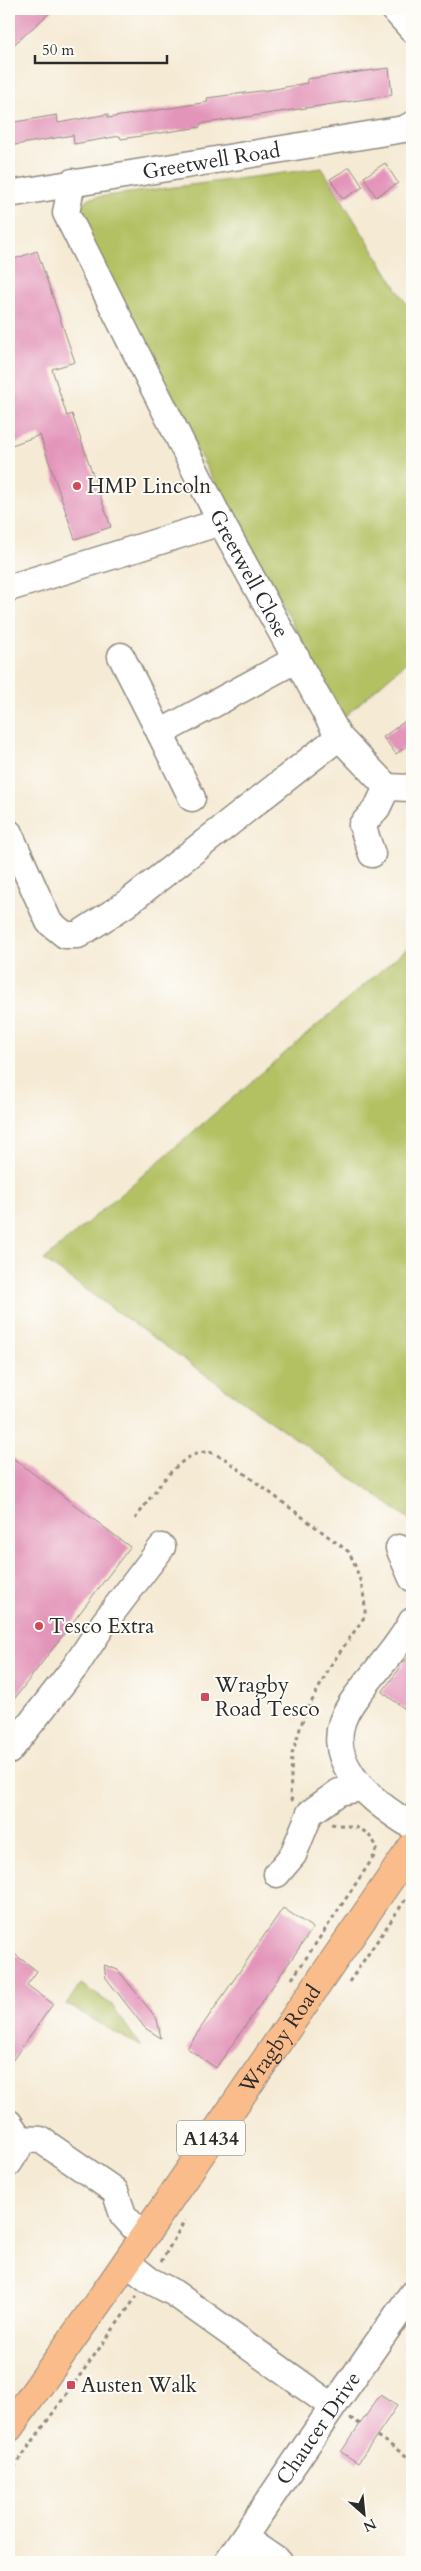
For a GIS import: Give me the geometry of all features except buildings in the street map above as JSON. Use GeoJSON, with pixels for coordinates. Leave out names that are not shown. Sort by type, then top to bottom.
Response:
{"type":"FeatureCollection","features":[{"type":"Feature","properties":{"kind":"main road","name":"Wragby Road"},"geometry":{"type":"LineString","coordinates":[[9,2428],[143,2238],[412,1847]]}},
{"type":"Feature","properties":{"kind":"street"},"geometry":{"type":"LineString","coordinates":[[394,9],[412,29]]}},
{"type":"Feature","properties":{"kind":"street","name":"Greetwell Road"},"geometry":{"type":"LineString","coordinates":[[9,194],[72,182],[404,129],[412,125]]}},
{"type":"Feature","properties":{"kind":"street","name":"Greetwell Close"},"geometry":{"type":"LineString","coordinates":[[72,182],[66,213],[221,522],[339,738],[400,787]]}},
{"type":"Feature","properties":{"kind":"street"},"geometry":{"type":"LineString","coordinates":[[9,588],[221,522]]}},
{"type":"Feature","properties":{"kind":"street"},"geometry":{"type":"LineString","coordinates":[[122,656],[192,798]]}},
{"type":"Feature","properties":{"kind":"street"},"geometry":{"type":"LineString","coordinates":[[160,733],[297,659]]}},
{"type":"Feature","properties":{"kind":"street"},"geometry":{"type":"LineString","coordinates":[[9,833],[49,922],[65,935],[78,935],[126,904],[339,738]]}},
{"type":"Feature","properties":{"kind":"street"},"geometry":{"type":"LineString","coordinates":[[372,854],[362,825],[376,808],[400,787]]}},
{"type":"Feature","properties":{"kind":"street"},"geometry":{"type":"LineString","coordinates":[[9,1750],[75,1667],[104,1623],[162,1547]]}},
{"type":"Feature","properties":{"kind":"street"},"geometry":{"type":"LineString","coordinates":[[399,1548],[412,1578]]}},
{"type":"Feature","properties":{"kind":"street"},"geometry":{"type":"LineString","coordinates":[[412,1621],[403,1639],[351,1703],[339,1725],[340,1746],[347,1769],[362,1788],[388,1812],[412,1826]]}},
{"type":"Feature","properties":{"kind":"street"},"geometry":{"type":"LineString","coordinates":[[277,1874],[293,1855],[310,1813],[339,1792],[362,1788]]}},
{"type":"Feature","properties":{"kind":"street"},"geometry":{"type":"LineString","coordinates":[[14,2131],[40,2140],[115,2191],[123,2215],[143,2238]]}},
{"type":"Feature","properties":{"kind":"street"},"geometry":{"type":"LineString","coordinates":[[9,2163],[18,2149],[14,2131]]}},
{"type":"Feature","properties":{"kind":"street"},"geometry":{"type":"LineString","coordinates":[[126,2262],[149,2280],[174,2292],[332,2406]]}},
{"type":"Feature","properties":{"kind":"street","name":"Chaucer Drive"},"geometry":{"type":"LineString","coordinates":[[227,2562],[285,2479],[332,2406],[412,2294]]}},
{"type":"Feature","properties":{"kind":"street"},"geometry":{"type":"LineString","coordinates":[[244,2538],[279,2562]]}},
{"type":"Feature","properties":{"kind":"path"},"geometry":{"type":"LineString","coordinates":[[135,1519],[166,1477],[186,1457],[208,1452],[225,1459],[349,1552],[362,1591],[365,1616],[331,1665],[304,1716],[292,1754],[290,1798],[322,1823],[362,1828],[370,1834]]}},
{"type":"Feature","properties":{"kind":"path"},"geometry":{"type":"LineString","coordinates":[[345,1987],[412,1890]]}},
{"type":"Feature","properties":{"kind":"path"},"geometry":{"type":"LineString","coordinates":[[162,2260],[190,2212]]}},
{"type":"Feature","properties":{"kind":"path"},"geometry":{"type":"LineString","coordinates":[[9,2474],[137,2296]]}},
{"type":"Feature","properties":{"kind":"path"},"geometry":{"type":"LineString","coordinates":[[377,2436],[412,2460]]}},
{"type":"Feature","properties":{"kind":"green space"},"geometry":{"type":"Polygon","coordinates":[[[322,168],[412,313],[412,657],[344,717],[66,213],[90,198],[322,168]]]}},
{"type":"Feature","properties":{"kind":"green space"},"geometry":{"type":"Polygon","coordinates":[[[412,944],[412,1521],[44,1260],[412,944]]]}},
{"type":"Feature","properties":{"kind":"green space"},"geometry":{"type":"Polygon","coordinates":[[[81,1984],[112,2005],[141,2047],[66,2004],[81,1984]]]}},
{"type":"Feature","properties":{"kind":"place","name":"HMP Lincoln"},"geometry":{"type":"Point","coordinates":[77,486]}},
{"type":"Feature","properties":{"kind":"place","name":"Tesco Extra"},"geometry":{"type":"Point","coordinates":[39,1626]}},
{"type":"Feature","properties":{"kind":"place","name":"Wragby Road Tesco"},"geometry":{"type":"Point","coordinates":[205,1697]}},
{"type":"Feature","properties":{"kind":"place","name":"Austen Walk"},"geometry":{"type":"Point","coordinates":[71,2385]}}]}
